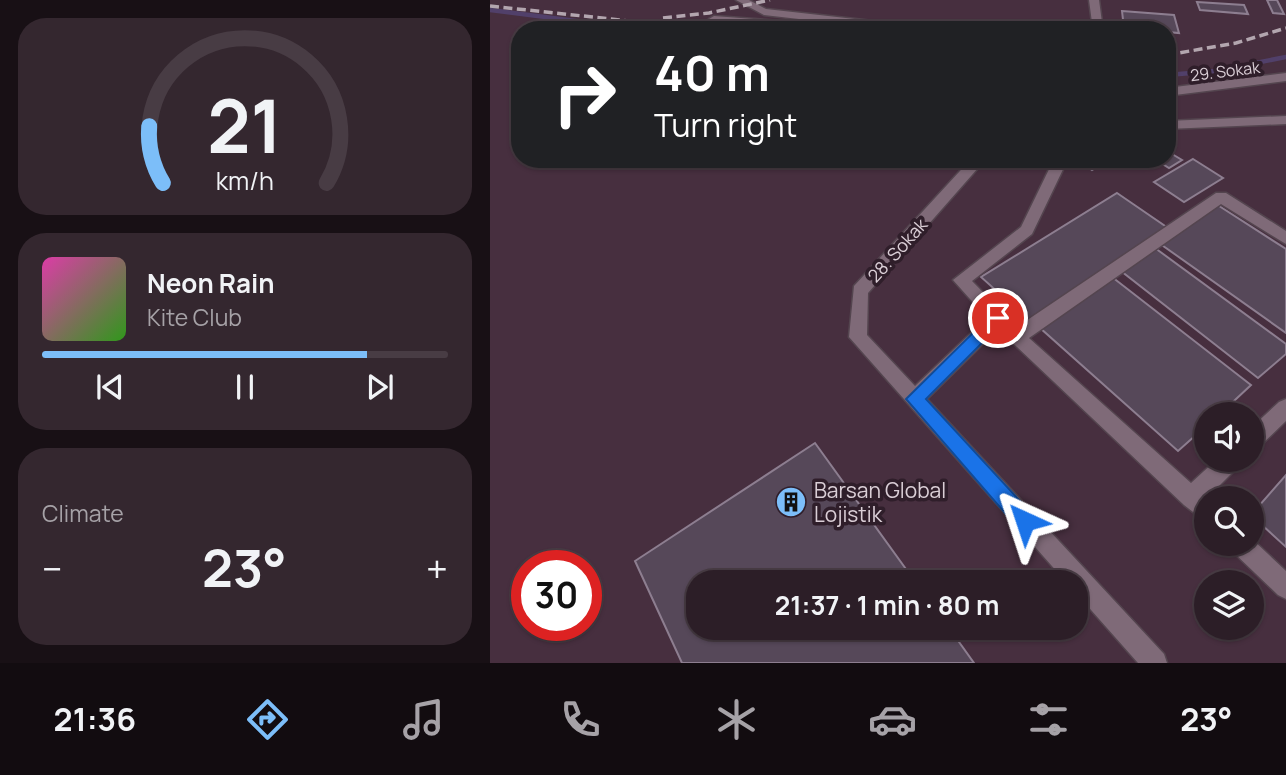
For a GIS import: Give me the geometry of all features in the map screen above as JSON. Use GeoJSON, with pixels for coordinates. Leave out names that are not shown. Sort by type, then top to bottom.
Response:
{"type":"FeatureCollection","features":[{"type":"Feature","properties":{"kind":"street"},"geometry":{"type":"LineString","coordinates":[[741,0],[779,19],[793,21]]}},
{"type":"Feature","properties":{"kind":"street"},"geometry":{"type":"LineString","coordinates":[[1094,0],[1097,21]]}},
{"type":"Feature","properties":{"kind":"street"},"geometry":{"type":"LineString","coordinates":[[714,19],[806,21]]}},
{"type":"Feature","properties":{"kind":"street","name":"29. Sokak"},"geometry":{"type":"LineString","coordinates":[[1176,91],[1286,77]]}},
{"type":"Feature","properties":{"kind":"street"},"geometry":{"type":"LineString","coordinates":[[1176,125],[1286,120]]}},
{"type":"Feature","properties":{"kind":"street","name":"28. Sokak"},"geometry":{"type":"LineString","coordinates":[[971,168],[860,291],[858,337],[1155,663]]}},
{"type":"Feature","properties":{"kind":"street"},"geometry":{"type":"LineString","coordinates":[[1056,168],[1027,230],[961,280],[1016,337],[1194,501]]}},
{"type":"Feature","properties":{"kind":"street"},"geometry":{"type":"LineString","coordinates":[[1016,337],[1221,197],[1286,238]]}},
{"type":"Feature","properties":{"kind":"street"},"geometry":{"type":"LineString","coordinates":[[914,399],[998,318]]}},
{"type":"Feature","properties":{"kind":"street"},"geometry":{"type":"LineString","coordinates":[[1264,429],[1286,408]]}},
{"type":"Feature","properties":{"kind":"street"},"geometry":{"type":"LineString","coordinates":[[1254,556],[1286,587]]}},
{"type":"Feature","properties":{"kind":"shaded area"},"geometry":{"type":"Polygon","coordinates":[[[490,0],[1286,0],[1286,663],[490,663],[490,0]]]}},
{"type":"Feature","properties":{"kind":"building"},"geometry":{"type":"Polygon","coordinates":[[[1267,0],[1277,0],[1284,14],[1273,13],[1267,0]]]}},
{"type":"Feature","properties":{"kind":"building"},"geometry":{"type":"Polygon","coordinates":[[[1197,2],[1244,5],[1248,14],[1200,10],[1197,2]]]}},
{"type":"Feature","properties":{"kind":"building"},"geometry":{"type":"Polygon","coordinates":[[[1122,11],[1174,15],[1176,21],[1123,21],[1122,11]]]}},
{"type":"Feature","properties":{"kind":"building"},"geometry":{"type":"Polygon","coordinates":[[[1193,159],[1223,178],[1184,202],[1154,182],[1193,159]]]}},
{"type":"Feature","properties":{"kind":"building"},"geometry":{"type":"Polygon","coordinates":[[[1117,193],[1168,228],[1030,321],[981,277],[1117,193]]]}},
{"type":"Feature","properties":{"kind":"building"},"geometry":{"type":"Polygon","coordinates":[[[1216,204],[1286,249],[1286,333],[1159,243],[1216,204]]]}},
{"type":"Feature","properties":{"kind":"building"},"geometry":{"type":"Polygon","coordinates":[[[1155,248],[1286,344],[1286,354],[1258,378],[1121,271],[1155,248]]]}},
{"type":"Feature","properties":{"kind":"building"},"geometry":{"type":"Polygon","coordinates":[[[1112,277],[1251,385],[1233,402],[1194,402],[1194,437],[1178,451],[1039,327],[1112,277]]]}},
{"type":"Feature","properties":{"kind":"building","name":"Barsan Global Lojistik"},"geometry":{"type":"Polygon","coordinates":[[[815,443],[907,570],[686,570],[686,640],[958,640],[974,663],[682,663],[635,561],[815,443]]]}},
{"type":"Feature","properties":{"kind":"building"},"geometry":{"type":"Polygon","coordinates":[[[1286,475],[1286,547],[1264,527],[1264,500],[1286,475]]]}},
{"type":"Feature","properties":{"kind":"waterway"},"geometry":{"type":"LineString","coordinates":[[490,10],[576,21]]}},
{"type":"Feature","properties":{"kind":"waterway"},"geometry":{"type":"LineString","coordinates":[[1176,74],[1215,71],[1286,57]]}},
{"type":"Feature","properties":{"kind":"railway"},"geometry":{"type":"LineString","coordinates":[[663,18],[709,13],[770,0]]}},
{"type":"Feature","properties":{"kind":"railway"},"geometry":{"type":"LineString","coordinates":[[490,6],[629,21]]}},
{"type":"Feature","properties":{"kind":"railway"},"geometry":{"type":"LineString","coordinates":[[1176,53],[1236,43],[1286,28]]}},
{"type":"Feature","properties":{"kind":"place","name":"Barsan Global Lojistik"},"geometry":{"type":"Point","coordinates":[791,502]}},
{"type":"Feature","properties":{"kind":"route"},"geometry":{"type":"LineString","coordinates":[[998,318],[914,399],[1025,521]]}}]}
